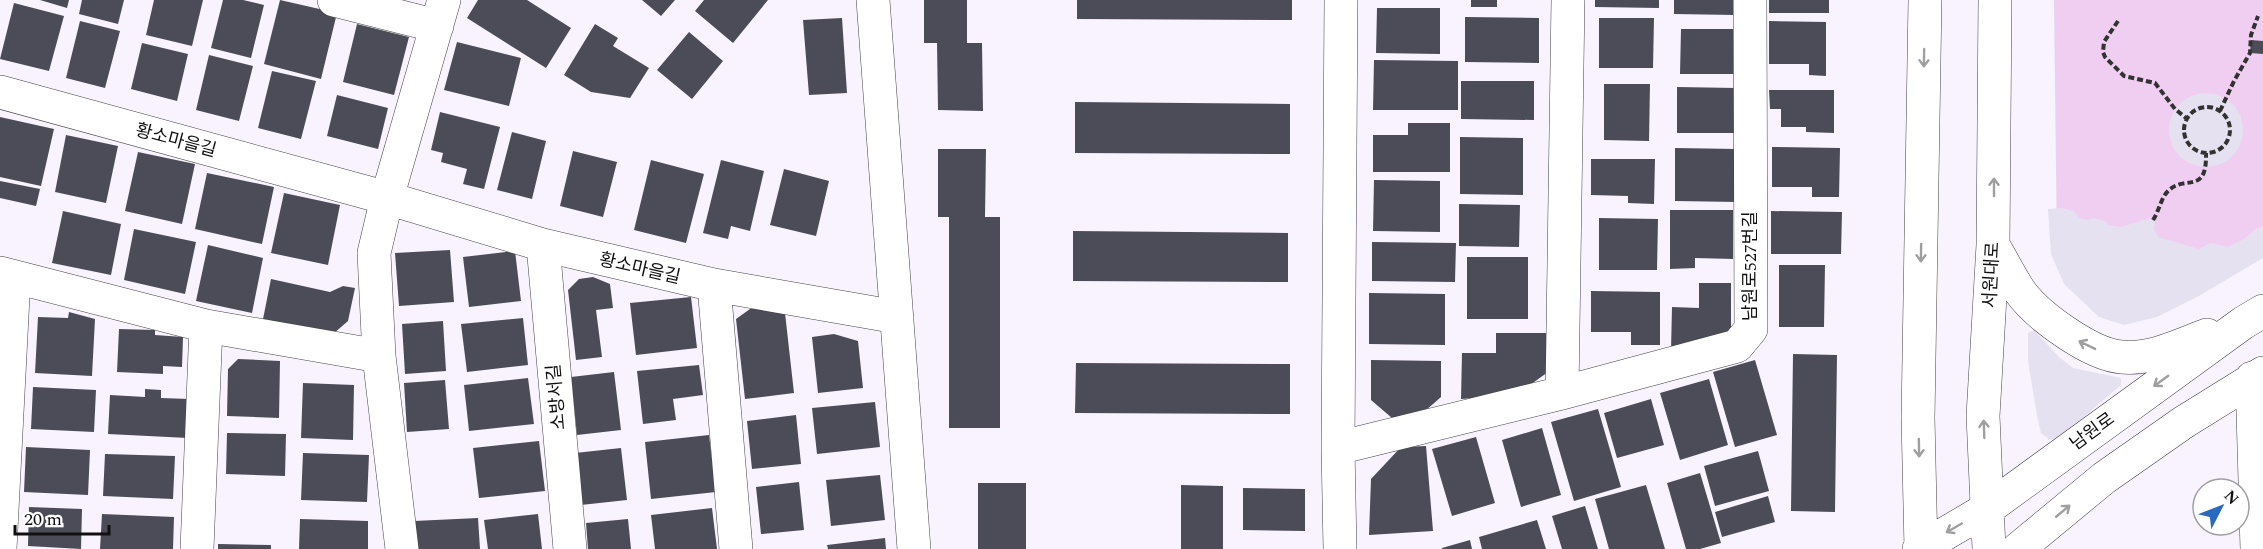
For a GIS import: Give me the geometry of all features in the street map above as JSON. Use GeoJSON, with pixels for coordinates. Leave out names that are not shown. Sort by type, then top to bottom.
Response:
{"type":"FeatureCollection","features":[{"type":"Feature","properties":{"kind":"street"},"geometry":{"type":"LineString","coordinates":[[334,0],[440,13],[387,198],[374,253],[379,356],[402,549]]}},
{"type":"Feature","properties":{"kind":"street"},"geometry":{"type":"LineString","coordinates":[[873,0],[914,549]]}},
{"type":"Feature","properties":{"kind":"street"},"geometry":{"type":"LineString","coordinates":[[1340,549],[1338,448],[1341,0]]}},
{"type":"Feature","properties":{"kind":"street"},"geometry":{"type":"LineString","coordinates":[[1563,393],[1568,0]]}},
{"type":"Feature","properties":{"kind":"street","name":"남원로527번길"},"geometry":{"type":"LineString","coordinates":[[1338,448],[1563,393],[1737,346],[1751,329],[1750,0]]}},
{"type":"Feature","properties":{"kind":"street"},"geometry":{"type":"LineString","coordinates":[[1920,549],[1918,418],[1925,0]]}},
{"type":"Feature","properties":{"kind":"street","name":"서원대로"},"geometry":{"type":"LineString","coordinates":[[1989,549],[1983,416],[1994,245],[1995,0]]}},
{"type":"Feature","properties":{"kind":"street","name":"황소마을길"},"geometry":{"type":"LineString","coordinates":[[0,92],[387,198],[543,245],[714,285],[897,317]]}},
{"type":"Feature","properties":{"kind":"street","name":"소방서길"},"geometry":{"type":"LineString","coordinates":[[543,245],[570,549]]}},
{"type":"Feature","properties":{"kind":"street"},"geometry":{"type":"LineString","coordinates":[[1994,245],[2020,292],[2058,328],[2088,346],[2121,358],[2151,356],[2253,317]]}},
{"type":"Feature","properties":{"kind":"street"},"geometry":{"type":"LineString","coordinates":[[0,549],[7,275],[206,326],[379,356]]}},
{"type":"Feature","properties":{"kind":"street"},"geometry":{"type":"LineString","coordinates":[[714,285],[736,549]]}},
{"type":"Feature","properties":{"kind":"street","name":"남원로"},"geometry":{"type":"LineString","coordinates":[[1920,549],[1987,509],[2253,317]]}},
{"type":"Feature","properties":{"kind":"street"},"geometry":{"type":"LineString","coordinates":[[197,549],[206,326]]}},
{"type":"Feature","properties":{"kind":"street"},"geometry":{"type":"LineString","coordinates":[[2018,549],[2104,478],[2184,422],[2258,376]]}},
{"type":"Feature","properties":{"kind":"street"},"geometry":{"type":"LineString","coordinates":[[2257,549],[2258,376]]}},
{"type":"Feature","properties":{"kind":"path"},"geometry":{"type":"LineString","coordinates":[[2220,111],[2237,74],[2250,53],[2251,35],[2258,16]]}},
{"type":"Feature","properties":{"kind":"path"},"geometry":{"type":"LineString","coordinates":[[2118,21],[2104,42],[2105,57],[2124,76],[2155,83],[2175,109],[2186,118]]}},
{"type":"Feature","properties":{"kind":"path"},"geometry":{"type":"LineString","coordinates":[[2206,107],[2220,111],[2229,123],[2229,138],[2219,150],[2206,153],[2197,152],[2186,141],[2184,133],[2186,118],[2191,112],[2206,107]]}},
{"type":"Feature","properties":{"kind":"path"},"geometry":{"type":"LineString","coordinates":[[2153,220],[2169,190],[2179,185],[2191,184],[2200,177],[2206,166],[2206,153]]}},
{"type":"Feature","properties":{"kind":"shaded area"},"geometry":{"type":"Polygon","coordinates":[[[2054,0],[2263,0],[2263,256],[2057,252],[2054,0]]]}},
{"type":"Feature","properties":{"kind":"shaded area"},"geometry":{"type":"Polygon","coordinates":[[[2206,93],[2227,99],[2237,109],[2243,130],[2237,151],[2227,161],[2206,167],[2185,161],[2175,151],[2169,130],[2175,109],[2185,99],[2206,93]]]}},
{"type":"Feature","properties":{"kind":"shaded area"},"geometry":{"type":"Polygon","coordinates":[[[2062,208],[2074,211],[2079,218],[2088,220],[2093,218],[2105,221],[2108,225],[2121,227],[2150,218],[2155,223],[2154,229],[2158,237],[2199,249],[2210,243],[2228,247],[2263,226],[2263,258],[2199,296],[2157,317],[2124,325],[2099,317],[2064,284],[2051,254],[2048,209],[2062,208]]]}},
{"type":"Feature","properties":{"kind":"shaded area"},"geometry":{"type":"Polygon","coordinates":[[[2034,330],[2059,357],[2073,368],[2121,378],[2121,385],[2058,439],[2049,439],[2041,433],[2037,416],[2028,361],[2028,333],[2034,330]]]}},
{"type":"Feature","properties":{"kind":"building"},"geometry":{"type":"Polygon","coordinates":[[[40,0],[69,0],[67,8],[40,0]]]}},
{"type":"Feature","properties":{"kind":"building"},"geometry":{"type":"Polygon","coordinates":[[[82,0],[124,0],[118,24],[79,14],[82,0]]]}},
{"type":"Feature","properties":{"kind":"building"},"geometry":{"type":"Polygon","coordinates":[[[154,0],[203,0],[192,46],[146,35],[154,0]]]}},
{"type":"Feature","properties":{"kind":"building"},"geometry":{"type":"Polygon","coordinates":[[[223,0],[243,0],[264,5],[251,58],[211,48],[223,0]]]}},
{"type":"Feature","properties":{"kind":"building"},"geometry":{"type":"Polygon","coordinates":[[[280,0],[337,13],[321,79],[264,64],[280,0]]]}},
{"type":"Feature","properties":{"kind":"building"},"geometry":{"type":"Polygon","coordinates":[[[478,0],[527,0],[571,28],[546,68],[467,18],[478,0]]]}},
{"type":"Feature","properties":{"kind":"building"},"geometry":{"type":"Polygon","coordinates":[[[642,0],[675,0],[661,16],[642,0]]]}},
{"type":"Feature","properties":{"kind":"building"},"geometry":{"type":"Polygon","coordinates":[[[704,0],[768,0],[733,43],[695,11],[704,0]]]}},
{"type":"Feature","properties":{"kind":"building"},"geometry":{"type":"Polygon","coordinates":[[[924,0],[967,0],[967,43],[982,43],[983,111],[938,110],[937,43],[924,43],[924,0]]]}},
{"type":"Feature","properties":{"kind":"building"},"geometry":{"type":"Polygon","coordinates":[[[1077,0],[1292,0],[1292,20],[1077,19],[1077,0]]]}},
{"type":"Feature","properties":{"kind":"building"},"geometry":{"type":"Polygon","coordinates":[[[1471,0],[1497,0],[1497,7],[1471,7],[1471,0]]]}},
{"type":"Feature","properties":{"kind":"building"},"geometry":{"type":"Polygon","coordinates":[[[1595,0],[1659,0],[1659,8],[1595,7],[1595,0]]]}},
{"type":"Feature","properties":{"kind":"building"},"geometry":{"type":"Polygon","coordinates":[[[1674,0],[1735,0],[1735,15],[1674,14],[1674,0]]]}},
{"type":"Feature","properties":{"kind":"building"},"geometry":{"type":"Polygon","coordinates":[[[1769,0],[1829,0],[1829,13],[1769,13],[1769,0]]]}},
{"type":"Feature","properties":{"kind":"building"},"geometry":{"type":"Polygon","coordinates":[[[14,3],[64,16],[49,71],[0,59],[14,3]]]}},
{"type":"Feature","properties":{"kind":"building"},"geometry":{"type":"Polygon","coordinates":[[[1377,8],[1440,8],[1440,54],[1376,53],[1377,8]]]}},
{"type":"Feature","properties":{"kind":"building"},"geometry":{"type":"Polygon","coordinates":[[[1465,17],[1539,18],[1539,63],[1465,62],[1465,17]]]}},
{"type":"Feature","properties":{"kind":"building"},"geometry":{"type":"Polygon","coordinates":[[[842,18],[847,93],[809,95],[803,20],[842,18]]]}},
{"type":"Feature","properties":{"kind":"building"},"geometry":{"type":"Polygon","coordinates":[[[1599,18],[1654,18],[1653,68],[1599,68],[1599,18]]]}},
{"type":"Feature","properties":{"kind":"building"},"geometry":{"type":"Polygon","coordinates":[[[80,21],[120,31],[105,88],[66,78],[80,21]]]}},
{"type":"Feature","properties":{"kind":"building"},"geometry":{"type":"Polygon","coordinates":[[[1769,21],[1826,22],[1826,76],[1809,75],[1809,64],[1769,64],[1769,21]]]}},
{"type":"Feature","properties":{"kind":"building"},"geometry":{"type":"Polygon","coordinates":[[[357,24],[409,37],[394,95],[343,82],[357,24]]]}},
{"type":"Feature","properties":{"kind":"building"},"geometry":{"type":"Polygon","coordinates":[[[595,24],[618,38],[613,46],[649,68],[630,98],[591,92],[564,75],[595,24]]]}},
{"type":"Feature","properties":{"kind":"building"},"geometry":{"type":"Polygon","coordinates":[[[1681,29],[1736,29],[1735,74],[1680,74],[1681,29]]]}},
{"type":"Feature","properties":{"kind":"building"},"geometry":{"type":"Polygon","coordinates":[[[689,32],[723,61],[692,99],[657,70],[689,32]]]}},
{"type":"Feature","properties":{"kind":"building"},"geometry":{"type":"Polygon","coordinates":[[[2251,40],[2263,41],[2263,54],[2250,53],[2251,40]]]}},
{"type":"Feature","properties":{"kind":"building"},"geometry":{"type":"Polygon","coordinates":[[[457,42],[521,58],[509,106],[444,90],[457,42]]]}},
{"type":"Feature","properties":{"kind":"building"},"geometry":{"type":"Polygon","coordinates":[[[142,43],[188,54],[177,101],[131,89],[142,43]]]}},
{"type":"Feature","properties":{"kind":"building"},"geometry":{"type":"Polygon","coordinates":[[[209,55],[253,66],[239,121],[196,110],[209,55]]]}},
{"type":"Feature","properties":{"kind":"building"},"geometry":{"type":"Polygon","coordinates":[[[1374,60],[1458,61],[1458,110],[1373,110],[1374,60]]]}},
{"type":"Feature","properties":{"kind":"building"},"geometry":{"type":"Polygon","coordinates":[[[272,71],[316,81],[301,139],[258,128],[272,71]]]}},
{"type":"Feature","properties":{"kind":"building"},"geometry":{"type":"Polygon","coordinates":[[[1461,81],[1534,81],[1534,120],[1461,119],[1461,81]]]}},
{"type":"Feature","properties":{"kind":"building"},"geometry":{"type":"Polygon","coordinates":[[[1604,84],[1650,84],[1649,141],[1604,140],[1604,84]]]}},
{"type":"Feature","properties":{"kind":"building"},"geometry":{"type":"Polygon","coordinates":[[[1677,87],[1736,88],[1736,133],[1677,133],[1677,87]]]}},
{"type":"Feature","properties":{"kind":"building"},"geometry":{"type":"Polygon","coordinates":[[[1769,90],[1834,90],[1834,133],[1806,132],[1806,127],[1781,127],[1781,109],[1770,109],[1769,90]]]}},
{"type":"Feature","properties":{"kind":"building"},"geometry":{"type":"Polygon","coordinates":[[[337,95],[388,108],[378,149],[327,136],[337,95]]]}},
{"type":"Feature","properties":{"kind":"building"},"geometry":{"type":"Polygon","coordinates":[[[1075,102],[1290,104],[1290,154],[1075,153],[1075,102]]]}},
{"type":"Feature","properties":{"kind":"building"},"geometry":{"type":"Polygon","coordinates":[[[440,112],[500,127],[484,189],[463,184],[467,169],[441,162],[443,153],[431,150],[440,112]]]}},
{"type":"Feature","properties":{"kind":"building"},"geometry":{"type":"Polygon","coordinates":[[[0,117],[54,129],[41,186],[0,177],[0,117]]]}},
{"type":"Feature","properties":{"kind":"building"},"geometry":{"type":"Polygon","coordinates":[[[1408,123],[1450,123],[1450,172],[1373,172],[1373,135],[1408,135],[1408,123]]]}},
{"type":"Feature","properties":{"kind":"building"},"geometry":{"type":"Polygon","coordinates":[[[512,132],[546,141],[532,199],[497,190],[512,132]]]}},
{"type":"Feature","properties":{"kind":"building"},"geometry":{"type":"Polygon","coordinates":[[[66,135],[118,146],[106,203],[55,192],[66,135]]]}},
{"type":"Feature","properties":{"kind":"building"},"geometry":{"type":"Polygon","coordinates":[[[1460,137],[1523,138],[1523,195],[1460,194],[1460,137]]]}},
{"type":"Feature","properties":{"kind":"building"},"geometry":{"type":"Polygon","coordinates":[[[1772,147],[1840,148],[1839,197],[1812,197],[1812,187],[1772,187],[1772,147]]]}},
{"type":"Feature","properties":{"kind":"building"},"geometry":{"type":"Polygon","coordinates":[[[1675,148],[1737,149],[1737,202],[1675,201],[1675,148]]]}},
{"type":"Feature","properties":{"kind":"building"},"geometry":{"type":"Polygon","coordinates":[[[938,149],[986,149],[985,217],[1000,217],[1000,428],[949,428],[949,217],[938,217],[938,149]]]}},
{"type":"Feature","properties":{"kind":"building"},"geometry":{"type":"Polygon","coordinates":[[[573,151],[617,162],[603,217],[560,206],[573,151]]]}},
{"type":"Feature","properties":{"kind":"building"},"geometry":{"type":"Polygon","coordinates":[[[138,152],[195,164],[182,224],[125,211],[138,152]]]}},
{"type":"Feature","properties":{"kind":"building"},"geometry":{"type":"Polygon","coordinates":[[[1591,159],[1655,159],[1654,204],[1628,203],[1628,196],[1591,195],[1591,159]]]}},
{"type":"Feature","properties":{"kind":"building"},"geometry":{"type":"Polygon","coordinates":[[[651,160],[704,174],[686,243],[634,230],[651,160]]]}},
{"type":"Feature","properties":{"kind":"building"},"geometry":{"type":"Polygon","coordinates":[[[721,160],[764,171],[750,231],[731,226],[728,239],[703,233],[721,160]]]}},
{"type":"Feature","properties":{"kind":"building"},"geometry":{"type":"Polygon","coordinates":[[[784,169],[829,181],[816,236],[770,225],[784,169]]]}},
{"type":"Feature","properties":{"kind":"building"},"geometry":{"type":"Polygon","coordinates":[[[207,173],[274,187],[262,244],[195,229],[207,173]]]}},
{"type":"Feature","properties":{"kind":"building"},"geometry":{"type":"Polygon","coordinates":[[[1374,180],[1440,181],[1440,232],[1373,231],[1374,180]]]}},
{"type":"Feature","properties":{"kind":"building"},"geometry":{"type":"Polygon","coordinates":[[[0,181],[40,189],[36,206],[0,198],[0,181]]]}},
{"type":"Feature","properties":{"kind":"building"},"geometry":{"type":"Polygon","coordinates":[[[284,193],[340,205],[328,265],[271,253],[284,193]]]}},
{"type":"Feature","properties":{"kind":"building"},"geometry":{"type":"Polygon","coordinates":[[[1459,204],[1520,205],[1519,247],[1459,246],[1459,204]]]}},
{"type":"Feature","properties":{"kind":"building"},"geometry":{"type":"Polygon","coordinates":[[[1670,210],[1733,210],[1733,259],[1695,258],[1695,268],[1670,269],[1670,210]]]}},
{"type":"Feature","properties":{"kind":"building"},"geometry":{"type":"Polygon","coordinates":[[[63,211],[121,224],[111,275],[52,263],[63,211]]]}},
{"type":"Feature","properties":{"kind":"building"},"geometry":{"type":"Polygon","coordinates":[[[1771,211],[1842,212],[1841,254],[1771,254],[1771,211]]]}},
{"type":"Feature","properties":{"kind":"building"},"geometry":{"type":"Polygon","coordinates":[[[1599,218],[1658,219],[1657,270],[1599,270],[1599,218]]]}},
{"type":"Feature","properties":{"kind":"building"},"geometry":{"type":"Polygon","coordinates":[[[134,229],[196,242],[185,294],[124,280],[134,229]]]}},
{"type":"Feature","properties":{"kind":"building"},"geometry":{"type":"Polygon","coordinates":[[[1073,231],[1288,233],[1288,282],[1073,281],[1073,231]]]}},
{"type":"Feature","properties":{"kind":"building"},"geometry":{"type":"Polygon","coordinates":[[[1372,242],[1456,243],[1455,282],[1372,281],[1372,242]]]}},
{"type":"Feature","properties":{"kind":"building"},"geometry":{"type":"Polygon","coordinates":[[[208,245],[263,258],[252,313],[196,301],[208,245]]]}},
{"type":"Feature","properties":{"kind":"building"},"geometry":{"type":"Polygon","coordinates":[[[450,250],[454,302],[399,306],[395,253],[450,250]]]}},
{"type":"Feature","properties":{"kind":"building"},"geometry":{"type":"Polygon","coordinates":[[[515,251],[521,301],[469,307],[463,257],[515,251]]]}},
{"type":"Feature","properties":{"kind":"building"},"geometry":{"type":"Polygon","coordinates":[[[1467,257],[1528,257],[1528,319],[1467,319],[1467,257]]]}},
{"type":"Feature","properties":{"kind":"building"},"geometry":{"type":"Polygon","coordinates":[[[1779,265],[1825,265],[1824,327],[1779,327],[1779,265]]]}},
{"type":"Feature","properties":{"kind":"building"},"geometry":{"type":"Polygon","coordinates":[[[593,277],[610,284],[613,308],[596,310],[602,357],[576,360],[568,290],[579,279],[593,277]]]}},
{"type":"Feature","properties":{"kind":"building"},"geometry":{"type":"Polygon","coordinates":[[[271,279],[330,292],[343,286],[355,288],[348,321],[333,334],[263,319],[271,279]]]}},
{"type":"Feature","properties":{"kind":"building"},"geometry":{"type":"Polygon","coordinates":[[[1699,283],[1731,283],[1731,332],[1671,350],[1672,307],[1699,308],[1699,283]]]}},
{"type":"Feature","properties":{"kind":"building"},"geometry":{"type":"Polygon","coordinates":[[[1591,291],[1660,292],[1660,345],[1631,345],[1631,332],[1591,332],[1591,291]]]}},
{"type":"Feature","properties":{"kind":"building"},"geometry":{"type":"Polygon","coordinates":[[[1369,293],[1445,294],[1445,345],[1369,344],[1369,293]]]}},
{"type":"Feature","properties":{"kind":"building"},"geometry":{"type":"Polygon","coordinates":[[[691,297],[697,348],[636,355],[630,303],[691,297]]]}},
{"type":"Feature","properties":{"kind":"building"},"geometry":{"type":"Polygon","coordinates":[[[757,304],[785,313],[794,393],[745,399],[736,319],[757,304]]]}},
{"type":"Feature","properties":{"kind":"building"},"geometry":{"type":"Polygon","coordinates":[[[69,312],[95,319],[92,376],[35,373],[38,317],[68,318],[69,312]]]}},
{"type":"Feature","properties":{"kind":"building"},"geometry":{"type":"Polygon","coordinates":[[[523,318],[528,365],[467,372],[461,324],[523,318]]]}},
{"type":"Feature","properties":{"kind":"building"},"geometry":{"type":"Polygon","coordinates":[[[443,321],[446,371],[405,374],[402,324],[443,321]]]}},
{"type":"Feature","properties":{"kind":"building"},"geometry":{"type":"Polygon","coordinates":[[[119,329],[155,330],[155,335],[183,337],[182,367],[163,366],[163,374],[117,372],[119,329]]]}},
{"type":"Feature","properties":{"kind":"building"},"geometry":{"type":"Polygon","coordinates":[[[1496,333],[1548,333],[1548,372],[1516,395],[1461,399],[1462,353],[1496,353],[1496,333]]]}},
{"type":"Feature","properties":{"kind":"building"},"geometry":{"type":"Polygon","coordinates":[[[834,334],[858,341],[863,388],[818,393],[812,337],[834,334]]]}},
{"type":"Feature","properties":{"kind":"building"},"geometry":{"type":"Polygon","coordinates":[[[1793,354],[1837,355],[1835,512],[1791,511],[1793,354]]]}},
{"type":"Feature","properties":{"kind":"building"},"geometry":{"type":"Polygon","coordinates":[[[238,359],[280,361],[279,418],[227,416],[228,369],[238,359]]]}},
{"type":"Feature","properties":{"kind":"building"},"geometry":{"type":"Polygon","coordinates":[[[1371,360],[1441,361],[1441,397],[1417,418],[1392,418],[1371,400],[1371,360]]]}},
{"type":"Feature","properties":{"kind":"building"},"geometry":{"type":"Polygon","coordinates":[[[1755,360],[1777,435],[1735,447],[1713,372],[1755,360]]]}},
{"type":"Feature","properties":{"kind":"building"},"geometry":{"type":"Polygon","coordinates":[[[1076,363],[1290,364],[1290,414],[1075,413],[1076,363]]]}},
{"type":"Feature","properties":{"kind":"building"},"geometry":{"type":"Polygon","coordinates":[[[699,365],[703,395],[673,399],[676,420],[643,424],[637,371],[699,365]]]}},
{"type":"Feature","properties":{"kind":"building"},"geometry":{"type":"Polygon","coordinates":[[[614,372],[621,430],[577,435],[571,377],[614,372]]]}},
{"type":"Feature","properties":{"kind":"building"},"geometry":{"type":"Polygon","coordinates":[[[528,378],[534,424],[469,431],[464,385],[528,378]]]}},
{"type":"Feature","properties":{"kind":"building"},"geometry":{"type":"Polygon","coordinates":[[[1709,379],[1728,445],[1680,460],[1660,393],[1709,379]]]}},
{"type":"Feature","properties":{"kind":"building"},"geometry":{"type":"Polygon","coordinates":[[[445,380],[449,429],[407,432],[404,383],[445,380]]]}},
{"type":"Feature","properties":{"kind":"building"},"geometry":{"type":"Polygon","coordinates":[[[303,383],[354,385],[353,440],[301,438],[303,383]]]}},
{"type":"Feature","properties":{"kind":"building"},"geometry":{"type":"Polygon","coordinates":[[[33,387],[96,390],[94,432],[31,429],[33,387]]]}},
{"type":"Feature","properties":{"kind":"building"},"geometry":{"type":"Polygon","coordinates":[[[145,389],[161,390],[161,398],[189,399],[188,438],[108,434],[110,395],[145,397],[145,389]]]}},
{"type":"Feature","properties":{"kind":"building"},"geometry":{"type":"Polygon","coordinates":[[[1651,399],[1664,445],[1617,458],[1604,413],[1651,399]]]}},
{"type":"Feature","properties":{"kind":"building"},"geometry":{"type":"Polygon","coordinates":[[[875,402],[880,447],[817,454],[812,408],[875,402]]]}},
{"type":"Feature","properties":{"kind":"building"},"geometry":{"type":"Polygon","coordinates":[[[1598,409],[1621,487],[1574,501],[1551,422],[1598,409]]]}},
{"type":"Feature","properties":{"kind":"building"},"geometry":{"type":"Polygon","coordinates":[[[796,415],[801,464],[752,469],[747,421],[796,415]]]}},
{"type":"Feature","properties":{"kind":"building"},"geometry":{"type":"Polygon","coordinates":[[[1542,428],[1561,495],[1521,507],[1502,440],[1542,428]]]}},
{"type":"Feature","properties":{"kind":"building"},"geometry":{"type":"Polygon","coordinates":[[[227,433],[286,434],[285,476],[226,474],[227,433]]]}},
{"type":"Feature","properties":{"kind":"building"},"geometry":{"type":"Polygon","coordinates":[[[709,435],[716,492],[651,499],[645,442],[709,435]]]}},
{"type":"Feature","properties":{"kind":"building"},"geometry":{"type":"Polygon","coordinates":[[[1476,437],[1495,503],[1452,516],[1432,449],[1476,437]]]}},
{"type":"Feature","properties":{"kind":"building"},"geometry":{"type":"Polygon","coordinates":[[[539,441],[545,491],[479,498],[473,448],[539,441]]]}},
{"type":"Feature","properties":{"kind":"building"},"geometry":{"type":"Polygon","coordinates":[[[1426,446],[1433,531],[1369,535],[1371,479],[1401,447],[1426,446]]]}},
{"type":"Feature","properties":{"kind":"building"},"geometry":{"type":"Polygon","coordinates":[[[26,447],[90,450],[88,495],[24,492],[26,447]]]}},
{"type":"Feature","properties":{"kind":"building"},"geometry":{"type":"Polygon","coordinates":[[[621,448],[627,500],[581,505],[575,453],[621,448]]]}},
{"type":"Feature","properties":{"kind":"building"},"geometry":{"type":"Polygon","coordinates":[[[1758,451],[1769,491],[1715,506],[1704,466],[1758,451]]]}},
{"type":"Feature","properties":{"kind":"building"},"geometry":{"type":"Polygon","coordinates":[[[303,453],[369,455],[367,502],[301,500],[303,453]]]}},
{"type":"Feature","properties":{"kind":"building"},"geometry":{"type":"Polygon","coordinates":[[[105,454],[175,456],[173,499],[103,496],[105,454]]]}},
{"type":"Feature","properties":{"kind":"building"},"geometry":{"type":"Polygon","coordinates":[[[1700,473],[1721,543],[1700,549],[1686,549],[1667,483],[1700,473]]]}},
{"type":"Feature","properties":{"kind":"building"},"geometry":{"type":"Polygon","coordinates":[[[880,475],[885,520],[831,526],[826,480],[880,475]]]}},
{"type":"Feature","properties":{"kind":"building"},"geometry":{"type":"Polygon","coordinates":[[[799,482],[804,530],[761,534],[756,487],[799,482]]]}},
{"type":"Feature","properties":{"kind":"building"},"geometry":{"type":"Polygon","coordinates":[[[978,483],[1026,483],[1026,549],[978,549],[978,483]]]}},
{"type":"Feature","properties":{"kind":"building"},"geometry":{"type":"Polygon","coordinates":[[[1181,485],[1223,486],[1223,549],[1181,549],[1181,485]]]}},
{"type":"Feature","properties":{"kind":"building"},"geometry":{"type":"Polygon","coordinates":[[[1646,485],[1665,549],[1609,549],[1595,499],[1646,485]]]}},
{"type":"Feature","properties":{"kind":"building"},"geometry":{"type":"Polygon","coordinates":[[[1243,488],[1305,489],[1305,531],[1243,530],[1243,488]]]}},
{"type":"Feature","properties":{"kind":"building"},"geometry":{"type":"Polygon","coordinates":[[[1768,496],[1775,522],[1722,537],[1715,512],[1768,496]]]}},
{"type":"Feature","properties":{"kind":"building"},"geometry":{"type":"Polygon","coordinates":[[[1585,506],[1598,549],[1562,549],[1552,516],[1585,506]]]}},
{"type":"Feature","properties":{"kind":"building"},"geometry":{"type":"Polygon","coordinates":[[[29,507],[82,509],[81,549],[28,546],[29,507]]]}},
{"type":"Feature","properties":{"kind":"building"},"geometry":{"type":"Polygon","coordinates":[[[712,508],[717,549],[655,549],[651,515],[712,508]]]}},
{"type":"Feature","properties":{"kind":"building"},"geometry":{"type":"Polygon","coordinates":[[[102,514],[174,517],[173,549],[100,549],[102,514]]]}},
{"type":"Feature","properties":{"kind":"building"},"geometry":{"type":"Polygon","coordinates":[[[538,514],[542,549],[488,549],[484,520],[538,514]]]}},
{"type":"Feature","properties":{"kind":"building"},"geometry":{"type":"Polygon","coordinates":[[[478,518],[480,549],[415,549],[414,521],[478,518]]]}},
{"type":"Feature","properties":{"kind":"building"},"geometry":{"type":"Polygon","coordinates":[[[300,519],[368,521],[368,549],[299,549],[300,519]]]}},
{"type":"Feature","properties":{"kind":"building"},"geometry":{"type":"Polygon","coordinates":[[[628,519],[631,549],[588,549],[586,523],[628,519]]]}},
{"type":"Feature","properties":{"kind":"building"},"geometry":{"type":"Polygon","coordinates":[[[1537,520],[1546,549],[1482,549],[1479,537],[1537,520]]]}},
{"type":"Feature","properties":{"kind":"building"},"geometry":{"type":"Polygon","coordinates":[[[885,538],[886,549],[828,549],[827,545],[885,538]]]}},
{"type":"Feature","properties":{"kind":"building"},"geometry":{"type":"Polygon","coordinates":[[[1470,540],[1472,549],[1442,549],[1442,548],[1470,540]]]}},
{"type":"Feature","properties":{"kind":"building"},"geometry":{"type":"Polygon","coordinates":[[[218,544],[271,545],[271,549],[218,549],[218,544]]]}}]}
